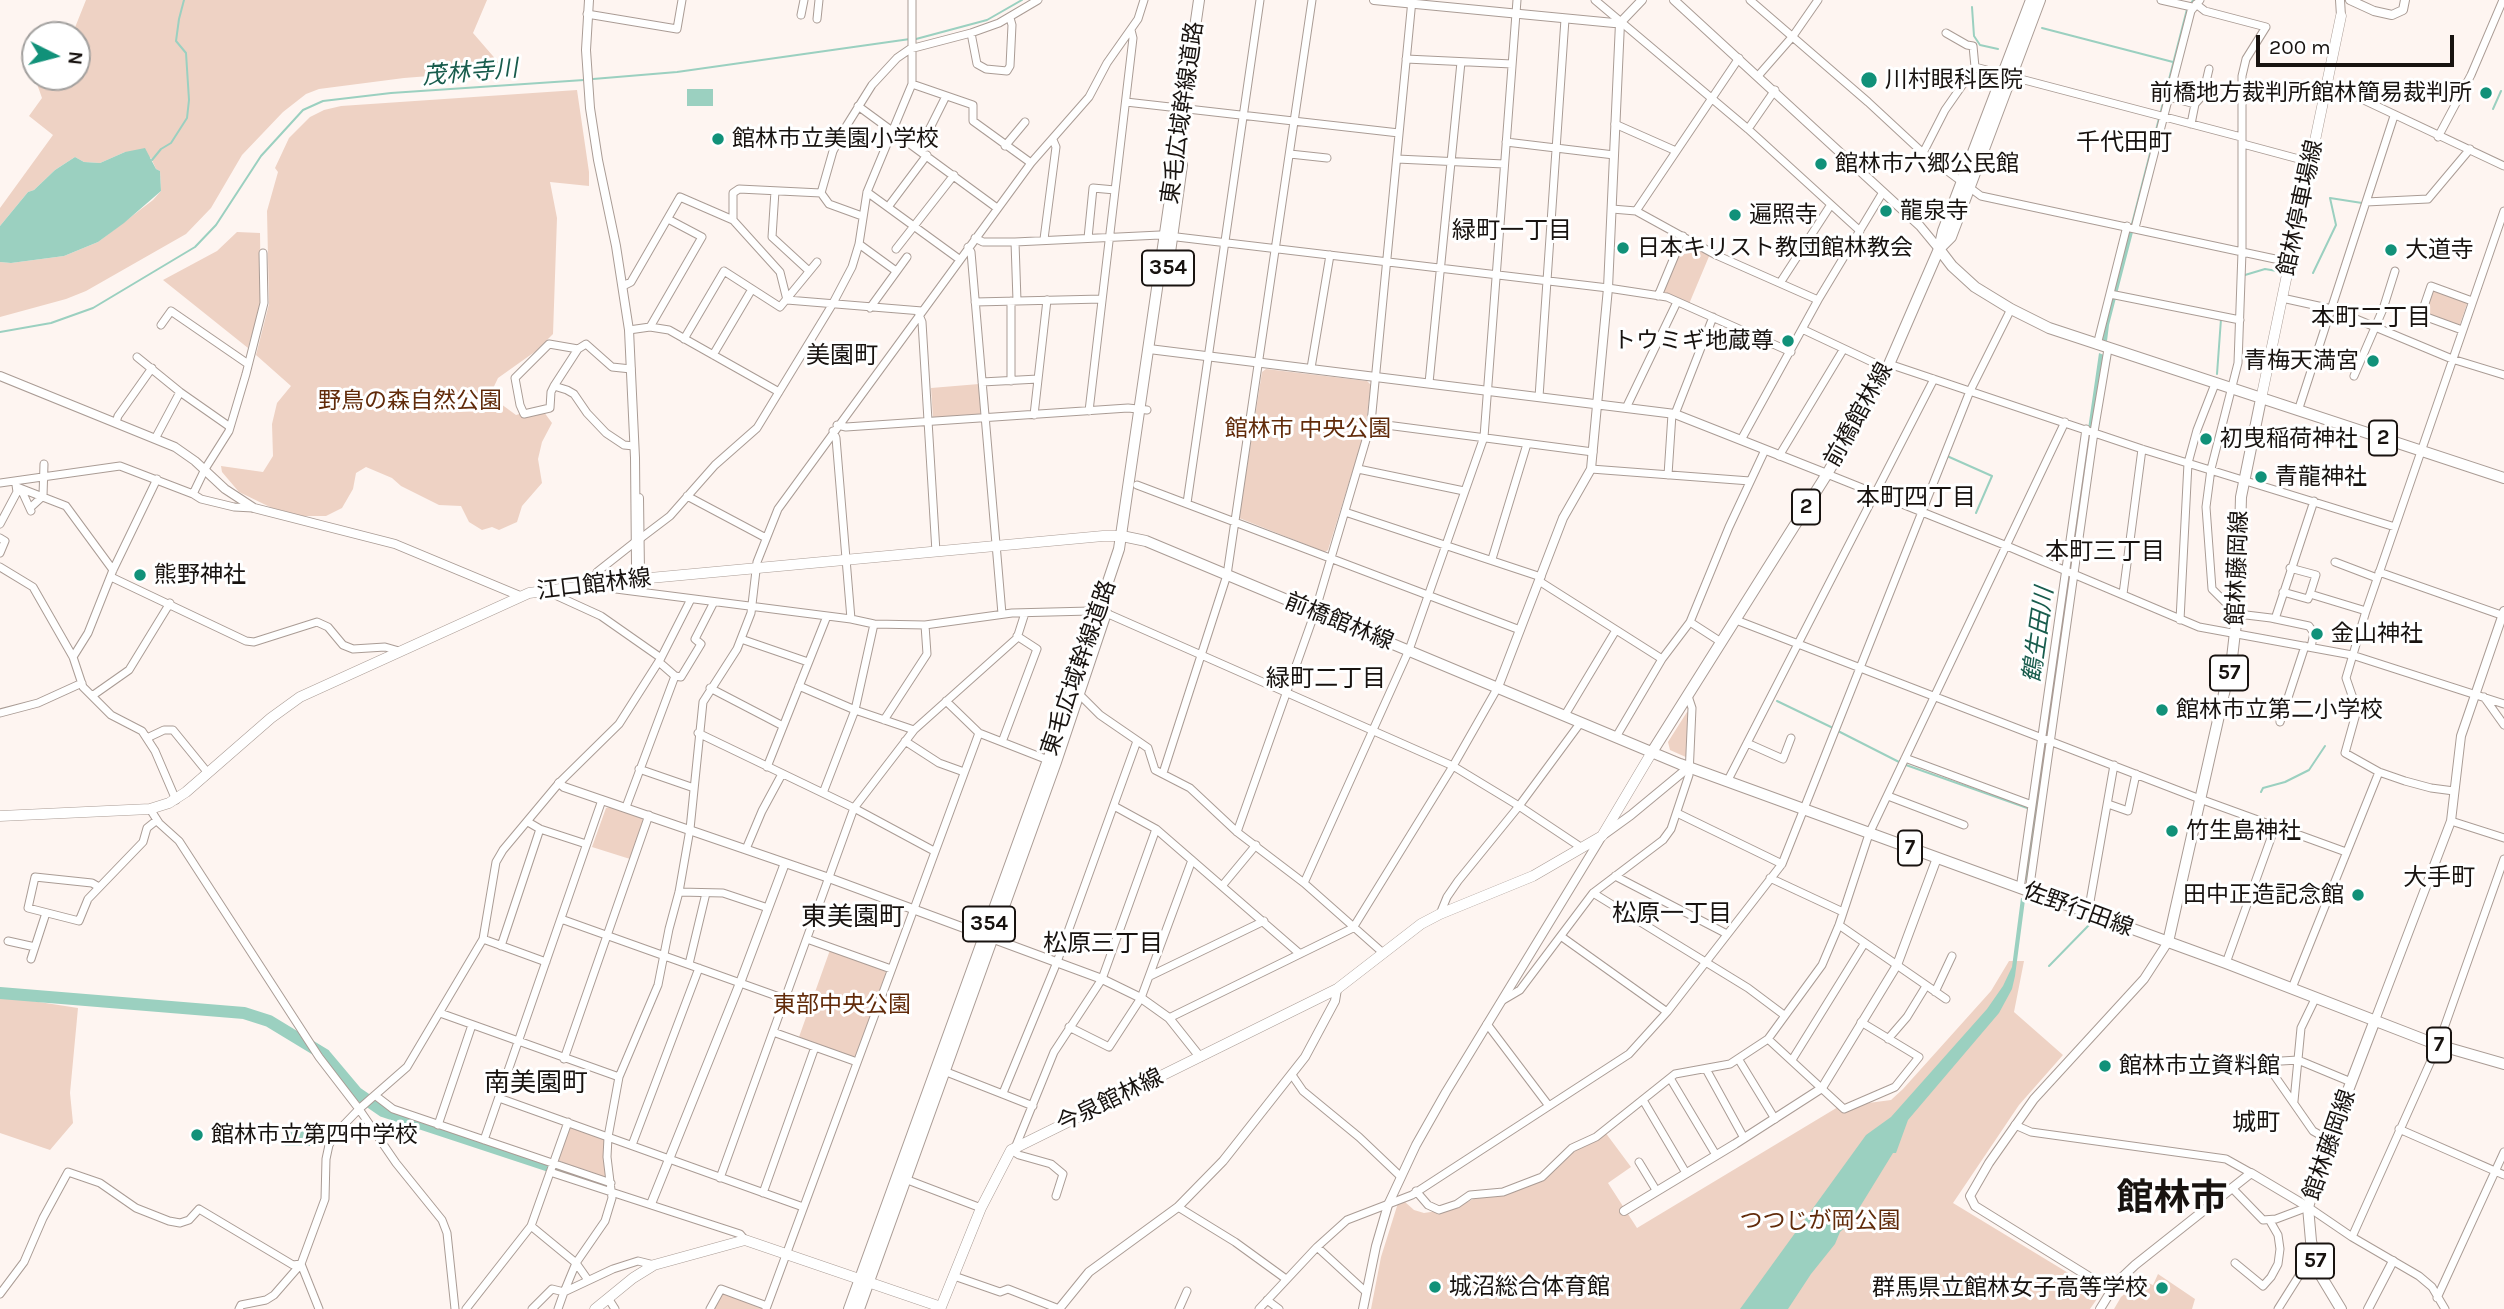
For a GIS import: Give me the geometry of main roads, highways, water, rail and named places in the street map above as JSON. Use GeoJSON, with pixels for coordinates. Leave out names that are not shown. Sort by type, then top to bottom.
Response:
{"type":"FeatureCollection","features":[{"type":"Feature","properties":{"kind":"main road","name":"東毛広域幹線道路"},"geometry":{"type":"LineString","coordinates":[[1126,536],[1169,236],[1199,0]]}},
{"type":"Feature","properties":{"kind":"main road","name":"東毛広域幹線道路"},"geometry":{"type":"LineString","coordinates":[[1186,109],[1205,0]]}},
{"type":"Feature","properties":{"kind":"main road"},"geometry":{"type":"LineString","coordinates":[[2007,76],[2031,0]]}},
{"type":"Feature","properties":{"kind":"main road"},"geometry":{"type":"LineString","coordinates":[[1939,249],[1943,231],[1966,185],[2039,0]]}},
{"type":"Feature","properties":{"kind":"main road","name":"館林停車場線"},"geometry":{"type":"LineString","coordinates":[[2261,399],[2341,16]]}},
{"type":"Feature","properties":{"kind":"main road","name":"2"},"geometry":{"type":"LineString","coordinates":[[1939,249],[1952,266],[1975,287],[2049,328],[2504,478]]}},
{"type":"Feature","properties":{"kind":"main road","name":"前橋館林線"},"geometry":{"type":"LineString","coordinates":[[1126,536],[1146,541],[1652,752],[1827,474],[1888,367],[1939,249]]}},
{"type":"Feature","properties":{"kind":"main road","name":"館林藤岡線"},"geometry":{"type":"LineString","coordinates":[[2168,942],[2236,635],[2239,528],[2244,478],[2261,399]]}},
{"type":"Feature","properties":{"kind":"main road","name":"東毛広域幹線道路"},"geometry":{"type":"LineString","coordinates":[[859,1309],[864,1280],[1079,694],[1126,536],[1137,485],[1144,409]]}},
{"type":"Feature","properties":{"kind":"main road","name":"江口館林線"},"geometry":{"type":"LineString","coordinates":[[0,816],[150,809],[176,800],[271,718],[300,697],[520,596],[549,589],[612,581],[1126,536]]}},
{"type":"Feature","properties":{"kind":"main road","name":"東毛広域幹線道路"},"geometry":{"type":"LineString","coordinates":[[849,1309],[864,1280],[905,1179],[1048,760],[1102,612]]}},
{"type":"Feature","properties":{"kind":"main road","name":"佐野行田線"},"geometry":{"type":"LineString","coordinates":[[1652,752],[1869,834],[2226,962],[2438,1045],[2504,1065]]}},
{"type":"Feature","properties":{"kind":"main road","name":"今泉館林線"},"geometry":{"type":"LineString","coordinates":[[944,1307],[981,1208],[1013,1149],[1337,989],[1403,936],[1440,914],[1524,880],[1602,836],[1652,752]]}},
{"type":"Feature","properties":{"kind":"main road","name":"館林藤岡線"},"geometry":{"type":"LineString","coordinates":[[2341,1309],[2323,1283],[2315,1260],[2308,1207],[2329,1140],[2375,1020]]}},
{"type":"Feature","properties":{"kind":"main road"},"geometry":{"type":"LineString","coordinates":[[595,1309],[653,1265],[745,1240],[788,1253],[937,1308],[944,1307]]}},
{"type":"Feature","properties":{"kind":"waterway"},"geometry":{"type":"LineString","coordinates":[[152,160],[161,149],[171,143],[187,118],[189,100],[186,53],[176,41],[184,0]]}},
{"type":"Feature","properties":{"kind":"waterway","name":"茂林寺川"},"geometry":{"type":"LineString","coordinates":[[916,39],[987,20],[1022,0]]}},
{"type":"Feature","properties":{"kind":"waterway"},"geometry":{"type":"LineString","coordinates":[[1972,7],[1974,36],[1980,45],[1998,49]]}},
{"type":"Feature","properties":{"kind":"waterway"},"geometry":{"type":"LineString","coordinates":[[2042,28],[2173,62]]}},
{"type":"Feature","properties":{"kind":"waterway","name":"茂林寺川"},"geometry":{"type":"LineString","coordinates":[[593,79],[677,72],[910,39]]}},
{"type":"Feature","properties":{"kind":"waterway","name":"茂林寺川"},"geometry":{"type":"LineString","coordinates":[[0,332],[51,323],[93,308],[195,247],[216,225],[261,156],[303,110],[323,101],[391,93],[584,80]]}},
{"type":"Feature","properties":{"kind":"waterway"},"geometry":{"type":"LineString","coordinates":[[2493,109],[2501,91]]}},
{"type":"Feature","properties":{"kind":"waterway"},"geometry":{"type":"LineString","coordinates":[[2313,273],[2336,225],[2330,198],[2362,203]]}},
{"type":"Feature","properties":{"kind":"waterway"},"geometry":{"type":"LineString","coordinates":[[2245,275],[2265,269],[2277,271]]}},
{"type":"Feature","properties":{"kind":"waterway"},"geometry":{"type":"LineString","coordinates":[[2217,374],[2221,319]]}},
{"type":"Feature","properties":{"kind":"waterway"},"geometry":{"type":"LineString","coordinates":[[1947,456],[1992,476],[1976,513]]}},
{"type":"Feature","properties":{"kind":"waterway"},"geometry":{"type":"LineString","coordinates":[[1777,701],[1833,728]]}},
{"type":"Feature","properties":{"kind":"waterway"},"geometry":{"type":"LineString","coordinates":[[1838,731],[1901,763]]}},
{"type":"Feature","properties":{"kind":"waterway"},"geometry":{"type":"LineString","coordinates":[[2261,792],[2263,788],[2285,782],[2309,770],[2325,746]]}},
{"type":"Feature","properties":{"kind":"waterway"},"geometry":{"type":"LineString","coordinates":[[1906,765],[2030,809]]}},
{"type":"Feature","properties":{"kind":"waterway"},"geometry":{"type":"LineString","coordinates":[[2049,966],[2089,925]]}},
{"type":"Feature","properties":{"kind":"waterway"},"geometry":{"type":"LineString","coordinates":[[0,993],[244,1013],[269,1021],[325,1055],[357,1093],[383,1111],[595,1181]]}},
{"type":"Feature","properties":{"kind":"place","name":"川村眼科医院"},"geometry":{"type":"Point","coordinates":[1869,80]}},
{"type":"Feature","properties":{"kind":"place","name":"前橋地方裁判所館林簡易裁判所"},"geometry":{"type":"Point","coordinates":[2486,93]}},
{"type":"Feature","properties":{"kind":"place","name":"館林市立美園小学校"},"geometry":{"type":"Point","coordinates":[718,139]}},
{"type":"Feature","properties":{"kind":"place","name":"館林市六郷公民館"},"geometry":{"type":"Point","coordinates":[1821,164]}},
{"type":"Feature","properties":{"kind":"place","name":"龍泉寺"},"geometry":{"type":"Point","coordinates":[1886,211]}},
{"type":"Feature","properties":{"kind":"place","name":"遍照寺"},"geometry":{"type":"Point","coordinates":[1735,215]}},
{"type":"Feature","properties":{"kind":"place","name":"日本キリスト教団館林教会"},"geometry":{"type":"Point","coordinates":[1623,248]}},
{"type":"Feature","properties":{"kind":"place","name":"大道寺"},"geometry":{"type":"Point","coordinates":[2391,250]}},
{"type":"Feature","properties":{"kind":"place","name":"トウミギ地蔵尊"},"geometry":{"type":"Point","coordinates":[1788,341]}},
{"type":"Feature","properties":{"kind":"place","name":"青梅天満宮"},"geometry":{"type":"Point","coordinates":[2373,361]}},
{"type":"Feature","properties":{"kind":"place","name":"初曳稲荷神社"},"geometry":{"type":"Point","coordinates":[2206,439]}},
{"type":"Feature","properties":{"kind":"place","name":"青龍神社"},"geometry":{"type":"Point","coordinates":[2261,477]}},
{"type":"Feature","properties":{"kind":"place","name":"熊野神社"},"geometry":{"type":"Point","coordinates":[140,575]}},
{"type":"Feature","properties":{"kind":"place","name":"金山神社"},"geometry":{"type":"Point","coordinates":[2317,634]}},
{"type":"Feature","properties":{"kind":"place","name":"館林市立第二小学校"},"geometry":{"type":"Point","coordinates":[2162,710]}},
{"type":"Feature","properties":{"kind":"place","name":"竹生島神社"},"geometry":{"type":"Point","coordinates":[2172,831]}},
{"type":"Feature","properties":{"kind":"place","name":"田中正造記念館"},"geometry":{"type":"Point","coordinates":[2358,895]}},
{"type":"Feature","properties":{"kind":"place","name":"館林市立資料館"},"geometry":{"type":"Point","coordinates":[2105,1066]}},
{"type":"Feature","properties":{"kind":"place","name":"館林市立第四中学校"},"geometry":{"type":"Point","coordinates":[197,1135]}},
{"type":"Feature","properties":{"kind":"place","name":"城沼総合体育館"},"geometry":{"type":"Point","coordinates":[1435,1287]}},
{"type":"Feature","properties":{"kind":"place","name":"群馬県立館林女子高等学校"},"geometry":{"type":"Point","coordinates":[2162,1288]}},
{"type":"Feature","properties":{"kind":"district","name":"千代田町"},"geometry":{"type":"Point","coordinates":[2124,143]}},
{"type":"Feature","properties":{"kind":"district","name":"緑町一丁目"},"geometry":{"type":"Point","coordinates":[1512,231]}},
{"type":"Feature","properties":{"kind":"district","name":"本町二丁目"},"geometry":{"type":"Point","coordinates":[2371,318]}},
{"type":"Feature","properties":{"kind":"district","name":"美園町"},"geometry":{"type":"Point","coordinates":[842,356]}},
{"type":"Feature","properties":{"kind":"district","name":"本町四丁目"},"geometry":{"type":"Point","coordinates":[1916,498]}},
{"type":"Feature","properties":{"kind":"district","name":"本町三丁目"},"geometry":{"type":"Point","coordinates":[2105,552]}},
{"type":"Feature","properties":{"kind":"district","name":"緑町二丁目"},"geometry":{"type":"Point","coordinates":[1326,679]}},
{"type":"Feature","properties":{"kind":"district","name":"大手町"},"geometry":{"type":"Point","coordinates":[2439,878]}},
{"type":"Feature","properties":{"kind":"district","name":"松原一丁目"},"geometry":{"type":"Point","coordinates":[1672,914]}},
{"type":"Feature","properties":{"kind":"district","name":"東美園町"},"geometry":{"type":"Point","coordinates":[853,918]}},
{"type":"Feature","properties":{"kind":"district","name":"松原三丁目"},"geometry":{"type":"Point","coordinates":[1103,944]}},
{"type":"Feature","properties":{"kind":"district","name":"南美園町"},"geometry":{"type":"Point","coordinates":[536,1084]}},
{"type":"Feature","properties":{"kind":"district","name":"城町"},"geometry":{"type":"Point","coordinates":[2256,1123]}},
{"type":"Feature","properties":{"kind":"district","name":"館林市"},"geometry":{"type":"Point","coordinates":[2172,1199]}},
{"type":"Feature","properties":{"kind":"park label","name":"野鳥の森自然公園"},"geometry":{"type":"Point","coordinates":[410,401]}},
{"type":"Feature","properties":{"kind":"park label","name":"館林市 中央公園"},"geometry":{"type":"Point","coordinates":[1308,429]}},
{"type":"Feature","properties":{"kind":"park label","name":"東部中央公園"},"geometry":{"type":"Point","coordinates":[842,1005]}},
{"type":"Feature","properties":{"kind":"park label","name":"つつじが岡公園"},"geometry":{"type":"Point","coordinates":[1820,1221]}},
{"type":"Feature","properties":{"kind":"water label","name":"鶴生田川"},"geometry":{"type":"Point","coordinates":[2039,635]}}]}
